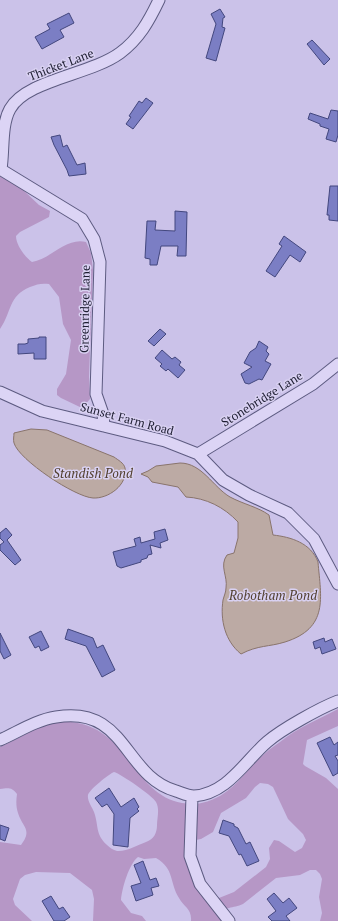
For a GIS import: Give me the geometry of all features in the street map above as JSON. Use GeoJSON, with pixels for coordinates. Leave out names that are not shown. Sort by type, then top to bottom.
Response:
{"type":"FeatureCollection","features":[{"type":"Feature","properties":{"kind":"street","name":"Thicket Lane"},"geometry":{"type":"LineString","coordinates":[[0,169],[7,116],[16,100],[35,88],[96,67],[120,53],[145,27],[159,0]]}},
{"type":"Feature","properties":{"kind":"street","name":"Greenridge Lane"},"geometry":{"type":"LineString","coordinates":[[0,169],[82,219],[94,238],[100,262],[96,394],[103,414],[104,426]]}},
{"type":"Feature","properties":{"kind":"street","name":"Stonebridge Lane"},"geometry":{"type":"LineString","coordinates":[[198,454],[313,384],[338,364]]}},
{"type":"Feature","properties":{"kind":"street","name":"Sunset Farm Road"},"geometry":{"type":"LineString","coordinates":[[0,392],[42,411],[165,441],[198,454],[223,480],[249,495],[288,513],[314,539],[338,584]]}},
{"type":"Feature","properties":{"kind":"street"},"geometry":{"type":"LineString","coordinates":[[0,740],[32,725],[55,717],[78,716],[94,719],[104,724],[116,734],[146,774],[164,788],[192,796],[208,793],[227,782],[268,741],[326,706],[338,701]]}},
{"type":"Feature","properties":{"kind":"street"},"geometry":{"type":"LineString","coordinates":[[192,796],[190,856],[200,884],[230,921]]}},
{"type":"Feature","properties":{"kind":"shaded area"},"geometry":{"type":"Polygon","coordinates":[[[0,176],[20,187],[39,205],[50,211],[49,217],[20,232],[16,236],[19,247],[29,260],[32,262],[39,260],[65,245],[79,241],[86,242],[91,253],[93,270],[89,376],[90,399],[82,408],[57,395],[57,389],[66,374],[71,340],[63,324],[59,297],[49,284],[35,285],[18,295],[11,305],[0,329],[0,176]]]}},
{"type":"Feature","properties":{"kind":"shaded area"},"geometry":{"type":"Polygon","coordinates":[[[338,709],[338,726],[307,740],[303,764],[326,778],[338,789],[338,921],[320,921],[322,913],[319,897],[322,879],[316,870],[310,870],[300,875],[276,878],[243,904],[223,911],[219,917],[221,921],[191,921],[187,908],[176,892],[169,871],[162,862],[156,858],[144,859],[138,857],[126,877],[121,900],[131,913],[142,916],[146,921],[93,921],[94,899],[92,890],[70,873],[36,872],[25,875],[20,879],[13,899],[15,905],[32,921],[0,921],[0,842],[21,845],[26,835],[26,828],[17,811],[17,794],[10,788],[0,789],[0,747],[49,723],[65,721],[82,724],[98,731],[111,740],[143,778],[166,798],[182,803],[195,804],[208,801],[226,792],[270,749],[294,732],[338,709]],[[114,772],[95,786],[89,793],[88,797],[103,841],[110,848],[116,851],[121,851],[149,841],[153,837],[157,828],[158,808],[154,799],[130,781],[114,772]],[[260,783],[246,798],[221,813],[213,832],[201,839],[190,841],[185,845],[185,857],[214,900],[234,892],[266,867],[270,859],[269,848],[274,840],[279,841],[295,852],[302,848],[306,840],[303,834],[288,819],[273,787],[268,784],[260,783]]]}},
{"type":"Feature","properties":{"kind":"water","name":"Standish Pond"},"geometry":{"type":"Polygon","coordinates":[[[31,429],[47,430],[114,457],[121,462],[125,468],[123,480],[116,490],[99,498],[85,496],[61,485],[36,468],[18,450],[14,443],[14,433],[31,429]]]}},
{"type":"Feature","properties":{"kind":"water","name":"Robotham Pond"},"geometry":{"type":"Polygon","coordinates":[[[180,463],[188,464],[201,471],[230,497],[269,515],[273,535],[287,537],[300,542],[315,555],[318,562],[320,599],[316,620],[309,629],[299,636],[285,642],[253,649],[241,654],[231,643],[225,630],[222,615],[223,600],[226,591],[224,563],[227,555],[234,553],[238,538],[238,522],[227,512],[208,501],[186,497],[178,487],[152,482],[148,477],[141,474],[156,466],[180,463]]]}},
{"type":"Feature","properties":{"kind":"building"},"geometry":{"type":"Polygon","coordinates":[[[220,9],[225,17],[223,18],[222,27],[225,28],[216,61],[206,58],[216,24],[211,14],[220,9]]]}},
{"type":"Feature","properties":{"kind":"building"},"geometry":{"type":"Polygon","coordinates":[[[69,13],[74,23],[60,30],[64,37],[42,49],[35,37],[50,29],[47,24],[69,13]]]}},
{"type":"Feature","properties":{"kind":"building"},"geometry":{"type":"Polygon","coordinates":[[[312,40],[330,59],[324,65],[307,44],[312,40]]]}},
{"type":"Feature","properties":{"kind":"building"},"geometry":{"type":"Polygon","coordinates":[[[146,98],[153,103],[133,129],[126,124],[131,117],[129,116],[139,101],[142,103],[146,98]]]}},
{"type":"Feature","properties":{"kind":"building"},"geometry":{"type":"Polygon","coordinates":[[[331,110],[338,111],[338,135],[336,142],[326,139],[329,129],[308,119],[310,113],[328,119],[331,110]]]}},
{"type":"Feature","properties":{"kind":"building"},"geometry":{"type":"Polygon","coordinates":[[[60,135],[63,147],[67,145],[77,165],[85,163],[86,174],[69,176],[51,137],[60,135]]]}},
{"type":"Feature","properties":{"kind":"building"},"geometry":{"type":"Polygon","coordinates":[[[330,186],[338,186],[338,221],[329,220],[329,215],[327,215],[330,186]]]}},
{"type":"Feature","properties":{"kind":"building"},"geometry":{"type":"Polygon","coordinates":[[[175,211],[187,212],[186,256],[177,256],[178,246],[161,246],[157,265],[150,265],[150,259],[145,258],[147,221],[156,221],[155,230],[175,231],[175,211]]]}},
{"type":"Feature","properties":{"kind":"building"},"geometry":{"type":"Polygon","coordinates":[[[284,236],[306,252],[300,262],[290,255],[275,277],[266,271],[282,246],[279,244],[284,236]]]}},
{"type":"Feature","properties":{"kind":"building"},"geometry":{"type":"Polygon","coordinates":[[[160,329],[166,334],[154,346],[148,341],[160,329]]]}},
{"type":"Feature","properties":{"kind":"building"},"geometry":{"type":"Polygon","coordinates":[[[46,337],[46,359],[34,359],[34,353],[18,354],[18,344],[28,343],[28,339],[46,337]]]}},
{"type":"Feature","properties":{"kind":"building"},"geometry":{"type":"Polygon","coordinates":[[[259,341],[268,347],[266,351],[269,354],[265,361],[271,364],[262,380],[259,379],[249,384],[245,383],[241,374],[252,367],[244,363],[250,352],[256,348],[259,341]]]}},
{"type":"Feature","properties":{"kind":"building"},"geometry":{"type":"Polygon","coordinates":[[[162,350],[172,359],[175,357],[181,362],[179,365],[185,370],[178,378],[168,369],[166,371],[160,366],[162,364],[155,358],[162,350]]]}},
{"type":"Feature","properties":{"kind":"building"},"geometry":{"type":"Polygon","coordinates":[[[6,528],[12,535],[7,540],[21,560],[15,565],[0,550],[0,545],[4,542],[0,538],[0,533],[6,528]]]}},
{"type":"Feature","properties":{"kind":"building"},"geometry":{"type":"Polygon","coordinates":[[[165,529],[168,540],[160,543],[161,548],[150,545],[152,554],[141,560],[141,562],[121,568],[117,566],[113,552],[136,546],[134,539],[140,537],[141,543],[155,539],[154,532],[165,529]]]}},
{"type":"Feature","properties":{"kind":"building"},"geometry":{"type":"Polygon","coordinates":[[[68,629],[93,638],[97,648],[103,645],[115,670],[102,677],[86,646],[65,639],[68,629]]]}},
{"type":"Feature","properties":{"kind":"building"},"geometry":{"type":"Polygon","coordinates":[[[41,631],[49,647],[41,651],[39,646],[35,648],[29,637],[41,631]]]}},
{"type":"Feature","properties":{"kind":"building"},"geometry":{"type":"Polygon","coordinates":[[[0,633],[11,655],[4,659],[0,651],[0,633]]]}},
{"type":"Feature","properties":{"kind":"building"},"geometry":{"type":"Polygon","coordinates":[[[324,638],[325,642],[332,639],[336,649],[322,654],[320,647],[315,649],[313,642],[324,638]]]}},
{"type":"Feature","properties":{"kind":"building"},"geometry":{"type":"Polygon","coordinates":[[[330,737],[334,745],[338,742],[338,755],[335,756],[338,761],[338,773],[333,776],[317,743],[330,737]]]}},
{"type":"Feature","properties":{"kind":"building"},"geometry":{"type":"Polygon","coordinates":[[[109,788],[121,807],[134,798],[139,807],[137,809],[139,811],[130,818],[128,847],[113,845],[114,814],[107,804],[102,807],[95,798],[109,788]]]}},
{"type":"Feature","properties":{"kind":"building"},"geometry":{"type":"Polygon","coordinates":[[[223,820],[234,824],[234,826],[238,828],[246,844],[250,842],[259,861],[247,866],[241,854],[239,855],[229,836],[219,833],[223,820]]]}},
{"type":"Feature","properties":{"kind":"building"},"geometry":{"type":"Polygon","coordinates":[[[0,825],[9,828],[5,841],[0,839],[0,825]]]}},
{"type":"Feature","properties":{"kind":"building"},"geometry":{"type":"Polygon","coordinates":[[[143,861],[150,880],[156,878],[159,886],[151,888],[153,895],[136,901],[131,886],[141,883],[134,865],[143,861]]]}},
{"type":"Feature","properties":{"kind":"building"},"geometry":{"type":"Polygon","coordinates":[[[274,893],[283,903],[289,898],[297,908],[286,916],[290,921],[272,921],[268,917],[276,911],[267,899],[274,893]]]}},
{"type":"Feature","properties":{"kind":"building"},"geometry":{"type":"Polygon","coordinates":[[[51,896],[59,909],[63,907],[70,917],[64,921],[54,921],[42,901],[51,896]]]}}]}
